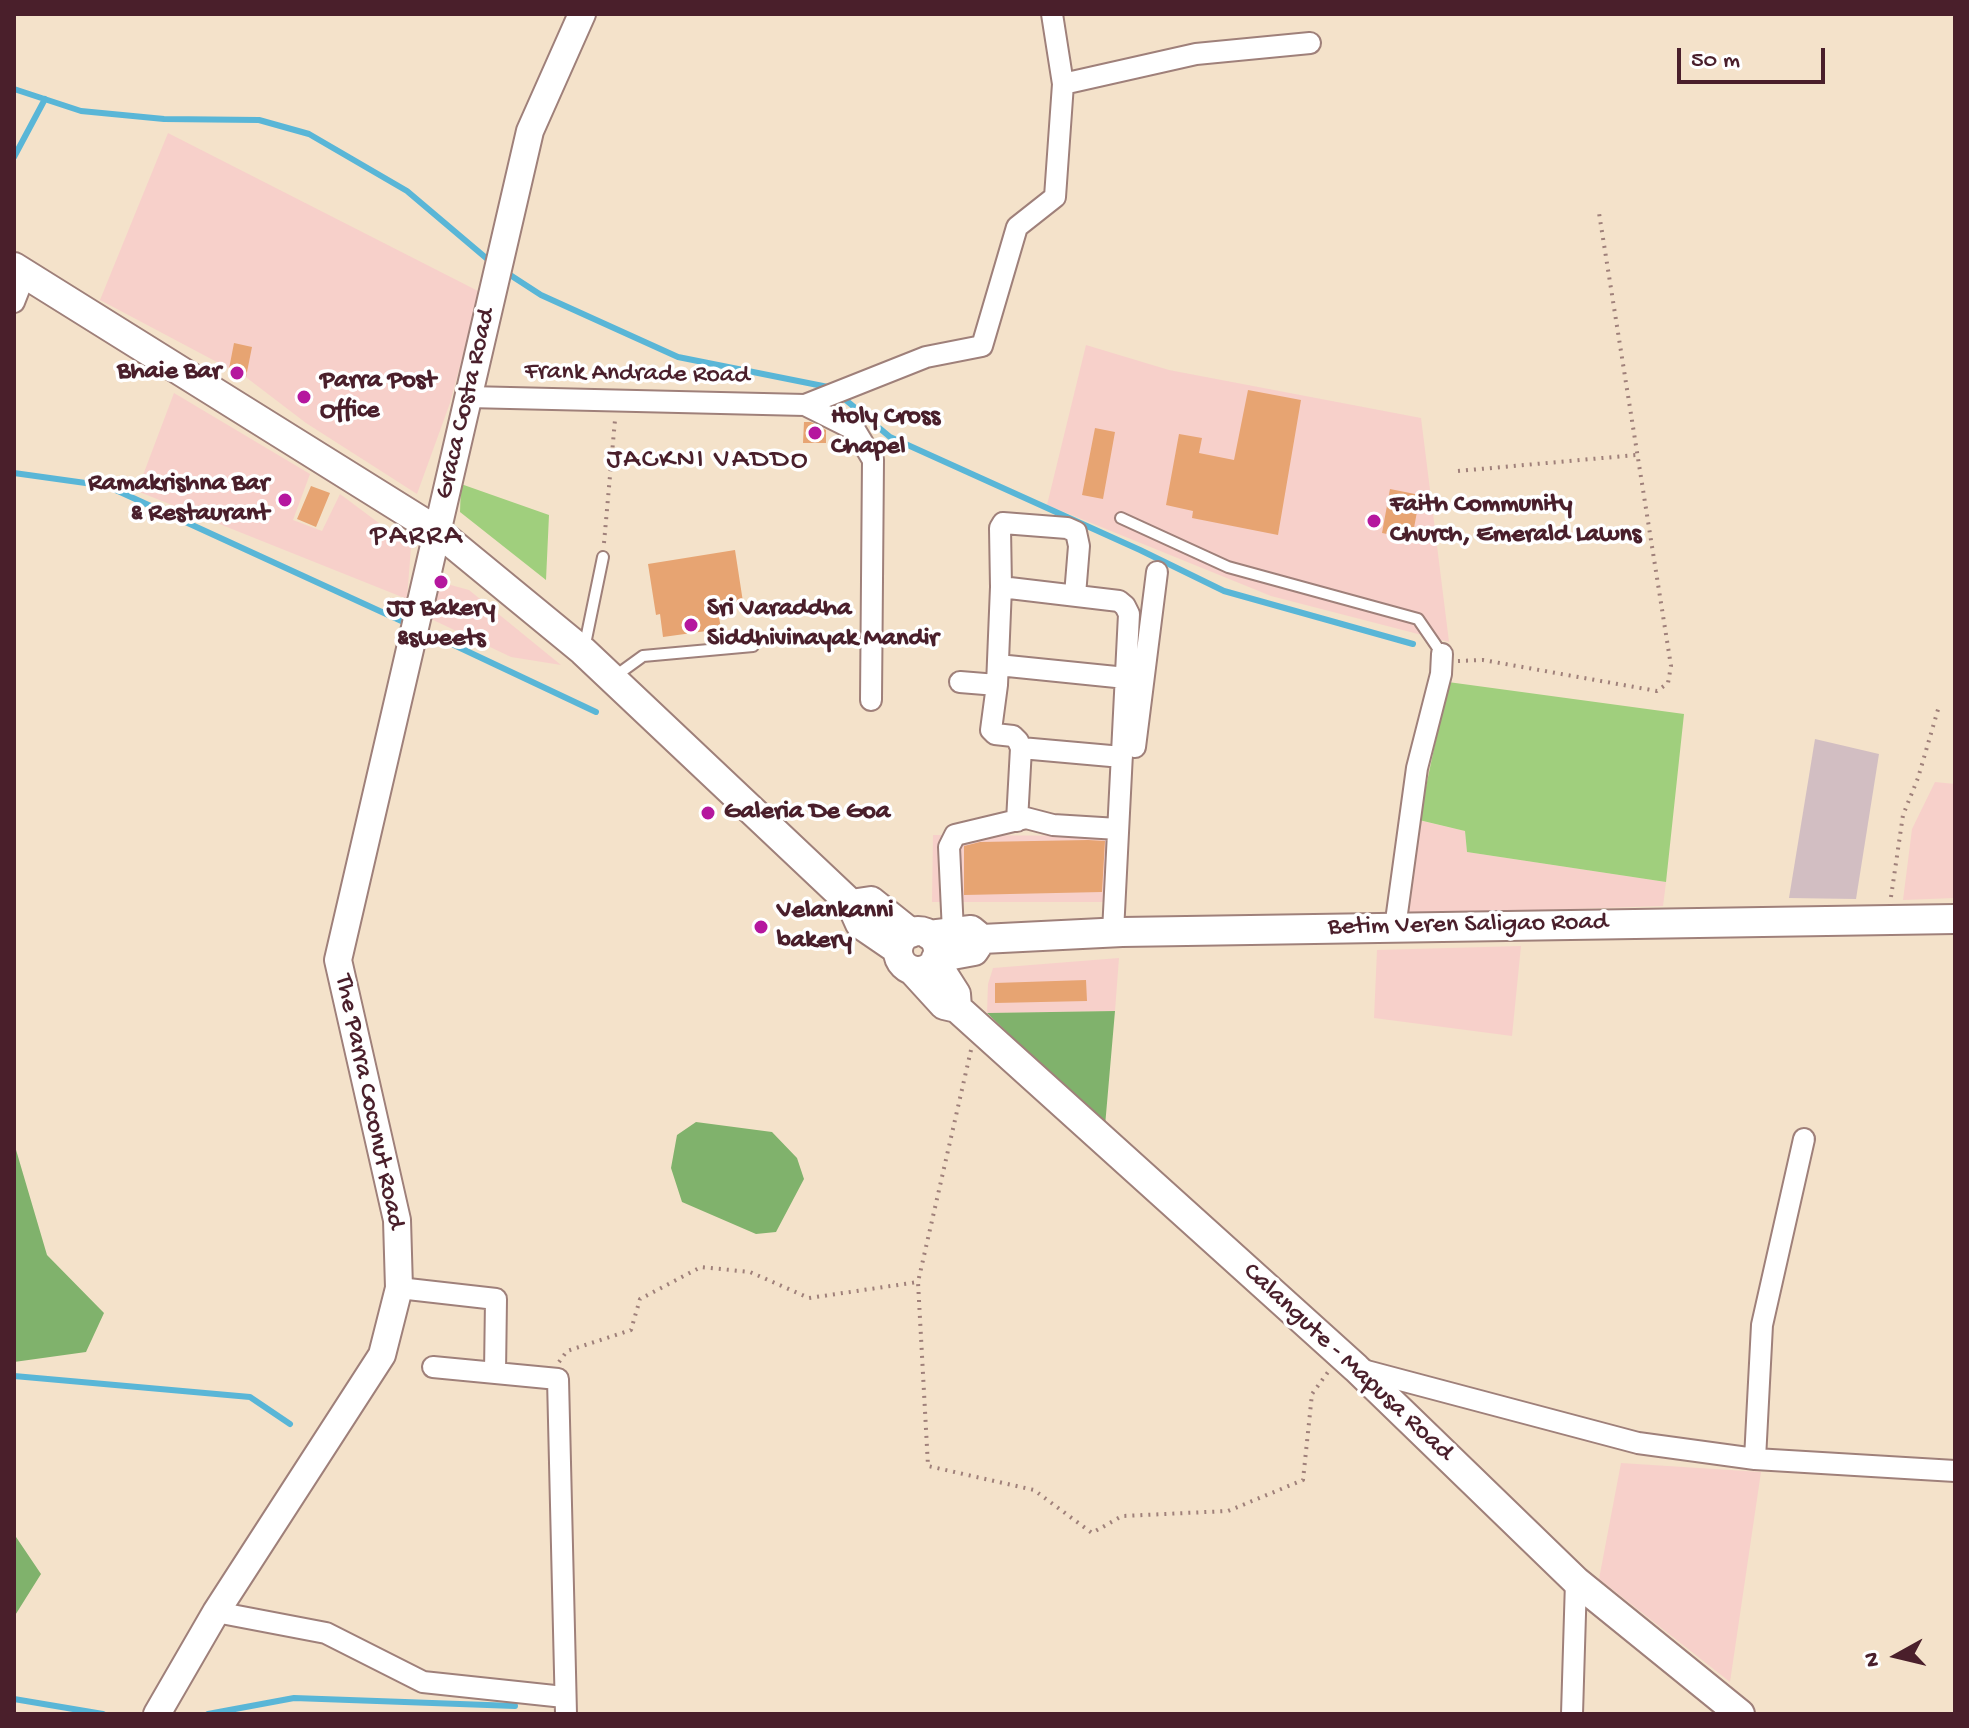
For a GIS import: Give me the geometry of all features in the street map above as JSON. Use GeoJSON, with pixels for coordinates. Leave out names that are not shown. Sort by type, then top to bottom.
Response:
{"type":"FeatureCollection","features":[{"type":"Feature","properties":{"kind":"main road","name":"Calangute - Mapusa Road"},"geometry":{"type":"LineString","coordinates":[[19,271],[437,531],[583,651],[851,904],[860,924],[925,948],[956,994],[966,1017],[1348,1361],[1576,1581],[1740,1714]]}},
{"type":"Feature","properties":{"kind":"main road","name":"Betim Veren Saligao Road"},"geometry":{"type":"LineString","coordinates":[[925,948],[974,951],[982,939],[1117,932],[1955,919]]}},
{"type":"Feature","properties":{"kind":"street","name":"Graca Costa Road"},"geometry":{"type":"LineString","coordinates":[[437,531],[530,131],[582,14]]}},
{"type":"Feature","properties":{"kind":"street"},"geometry":{"type":"LineString","coordinates":[[805,405],[926,357],[982,346],[1017,227],[1055,197],[1063,84],[1052,14]]}},
{"type":"Feature","properties":{"kind":"street"},"geometry":{"type":"LineString","coordinates":[[1063,84],[1196,54],[1310,43]]}},
{"type":"Feature","properties":{"kind":"street"},"geometry":{"type":"LineString","coordinates":[[14,302],[19,271]]}},
{"type":"Feature","properties":{"kind":"street","name":"Frank Andrade Road"},"geometry":{"type":"LineString","coordinates":[[468,397],[805,405]]}},
{"type":"Feature","properties":{"kind":"street"},"geometry":{"type":"LineString","coordinates":[[805,405],[855,430],[873,460],[871,700]]}},
{"type":"Feature","properties":{"kind":"street"},"geometry":{"type":"LineString","coordinates":[[1017,821],[1021,748],[1013,736],[995,734],[991,730],[997,675],[1000,528],[1003,523],[1067,528],[1076,532],[1075,595]]}},
{"type":"Feature","properties":{"kind":"street","name":"The Parra Coconut Road"},"geometry":{"type":"LineString","coordinates":[[157,1714],[216,1612],[382,1355],[399,1288],[397,1220],[338,960],[437,531]]}},
{"type":"Feature","properties":{"kind":"street"},"geometry":{"type":"LineString","coordinates":[[1117,932],[1136,739],[1157,572]]}},
{"type":"Feature","properties":{"kind":"street"},"geometry":{"type":"LineString","coordinates":[[1001,587],[1119,601],[1129,614],[1118,829],[1117,932]]}},
{"type":"Feature","properties":{"kind":"street"},"geometry":{"type":"LineString","coordinates":[[1395,928],[1417,768],[1441,674],[1442,654]]}},
{"type":"Feature","properties":{"kind":"street"},"geometry":{"type":"LineString","coordinates":[[960,682],[997,675],[1126,678]]}},
{"type":"Feature","properties":{"kind":"street"},"geometry":{"type":"LineString","coordinates":[[1021,748],[1122,757]]}},
{"type":"Feature","properties":{"kind":"street"},"geometry":{"type":"LineString","coordinates":[[925,948],[955,835],[1034,819],[1053,825],[1118,829]]}},
{"type":"Feature","properties":{"kind":"street"},"geometry":{"type":"LineString","coordinates":[[1755,1459],[1762,1325],[1804,1139]]}},
{"type":"Feature","properties":{"kind":"street"},"geometry":{"type":"LineString","coordinates":[[399,1288],[496,1299],[495,1373]]}},
{"type":"Feature","properties":{"kind":"street"},"geometry":{"type":"LineString","coordinates":[[1348,1361],[1638,1443],[1755,1459],[1955,1471]]}},
{"type":"Feature","properties":{"kind":"street"},"geometry":{"type":"LineString","coordinates":[[216,1612],[326,1633],[423,1682],[565,1705],[558,1379],[433,1367]]}},
{"type":"Feature","properties":{"kind":"street"},"geometry":{"type":"LineString","coordinates":[[1572,1714],[1576,1581]]}},
{"type":"Feature","properties":{"kind":"lane"},"geometry":{"type":"LineString","coordinates":[[1121,518],[1228,567],[1418,619],[1442,654]]}},
{"type":"Feature","properties":{"kind":"lane"},"geometry":{"type":"LineString","coordinates":[[583,651],[603,557]]}},
{"type":"Feature","properties":{"kind":"lane"},"geometry":{"type":"LineString","coordinates":[[613,678],[643,656],[753,646]]}},
{"type":"Feature","properties":{"kind":"path"},"geometry":{"type":"LineString","coordinates":[[1442,654],[1453,661],[1483,660],[1657,691],[1668,683],[1671,666],[1599,213]]}},
{"type":"Feature","properties":{"kind":"path"},"geometry":{"type":"LineString","coordinates":[[603,557],[617,400]]}},
{"type":"Feature","properties":{"kind":"path"},"geometry":{"type":"LineString","coordinates":[[1458,471],[1636,455]]}},
{"type":"Feature","properties":{"kind":"path"},"geometry":{"type":"LineString","coordinates":[[1887,920],[1903,815],[1918,778],[1939,706]]}},
{"type":"Feature","properties":{"kind":"path"},"geometry":{"type":"LineString","coordinates":[[966,1017],[918,1282],[928,1466],[1034,1490],[1092,1533],[1122,1516],[1228,1511],[1303,1480],[1312,1394],[1348,1361]]}},
{"type":"Feature","properties":{"kind":"path"},"geometry":{"type":"LineString","coordinates":[[548,1378],[567,1351],[631,1330],[640,1299],[701,1267],[750,1272],[809,1298],[918,1282]]}},
{"type":"Feature","properties":{"kind":"shaded area"},"geometry":{"type":"Polygon","coordinates":[[[168,133],[480,292],[450,403],[417,494],[306,423],[247,378],[100,300],[168,133]]]}},
{"type":"Feature","properties":{"kind":"shaded area"},"geometry":{"type":"Polygon","coordinates":[[[1086,345],[1169,370],[1421,418],[1449,642],[1271,596],[1047,505],[1086,345]]]}},
{"type":"Feature","properties":{"kind":"shaded area"},"geometry":{"type":"Polygon","coordinates":[[[174,393],[310,474],[293,520],[322,531],[340,494],[411,547],[407,599],[137,491],[174,393]]]}},
{"type":"Feature","properties":{"kind":"shaded area"},"geometry":{"type":"Polygon","coordinates":[[[436,581],[469,590],[561,665],[511,657],[429,618],[436,581]]]}},
{"type":"Feature","properties":{"kind":"shaded area"},"geometry":{"type":"Polygon","coordinates":[[[1815,739],[1879,754],[1856,899],[1789,898],[1815,739]]]}},
{"type":"Feature","properties":{"kind":"shaded area"},"geometry":{"type":"Polygon","coordinates":[[[1935,782],[1955,784],[1955,898],[1903,900],[1912,829],[1935,782]]]}},
{"type":"Feature","properties":{"kind":"shaded area"},"geometry":{"type":"Polygon","coordinates":[[[1418,820],[1465,831],[1467,852],[1666,882],[1663,906],[1402,915],[1418,820]]]}},
{"type":"Feature","properties":{"kind":"shaded area"},"geometry":{"type":"Polygon","coordinates":[[[933,835],[1123,836],[1119,902],[932,902],[933,835]]]}},
{"type":"Feature","properties":{"kind":"shaded area"},"geometry":{"type":"Polygon","coordinates":[[[1521,946],[1512,1036],[1374,1018],[1377,950],[1521,946]]]}},
{"type":"Feature","properties":{"kind":"shaded area"},"geometry":{"type":"Polygon","coordinates":[[[1119,958],[1115,1011],[987,1013],[988,984],[993,968],[1119,958]]]}},
{"type":"Feature","properties":{"kind":"shaded area"},"geometry":{"type":"Polygon","coordinates":[[[1621,1463],[1761,1472],[1730,1682],[1599,1579],[1621,1463]]]}},
{"type":"Feature","properties":{"kind":"green space"},"geometry":{"type":"Polygon","coordinates":[[[461,484],[549,515],[546,580],[460,512],[461,484]]]}},
{"type":"Feature","properties":{"kind":"green space"},"geometry":{"type":"Polygon","coordinates":[[[1448,682],[1684,714],[1666,882],[1467,852],[1465,831],[1419,820],[1448,682]]]}},
{"type":"Feature","properties":{"kind":"green space"},"geometry":{"type":"Polygon","coordinates":[[[1115,1011],[1105,1126],[987,1013],[1115,1011]]]}},
{"type":"Feature","properties":{"kind":"green space"},"geometry":{"type":"Polygon","coordinates":[[[696,1122],[772,1132],[797,1158],[804,1179],[776,1232],[756,1234],[682,1202],[671,1168],[677,1135],[696,1122]]]}},
{"type":"Feature","properties":{"kind":"green space"},"geometry":{"type":"Polygon","coordinates":[[[14,1143],[47,1255],[104,1313],[86,1352],[14,1362],[14,1143]]]}},
{"type":"Feature","properties":{"kind":"green space"},"geometry":{"type":"Polygon","coordinates":[[[14,1534],[41,1574],[14,1617],[14,1534]]]}},
{"type":"Feature","properties":{"kind":"building"},"geometry":{"type":"Polygon","coordinates":[[[234,343],[252,347],[246,377],[228,374],[234,343]]]}},
{"type":"Feature","properties":{"kind":"building"},"geometry":{"type":"Polygon","coordinates":[[[1248,390],[1301,400],[1278,535],[1192,518],[1193,511],[1166,505],[1179,434],[1202,438],[1199,453],[1234,460],[1248,390]]]}},
{"type":"Feature","properties":{"kind":"building","name":"Holy Cross Chapel"},"geometry":{"type":"Polygon","coordinates":[[[804,422],[826,430],[826,443],[803,443],[804,422]]]}},
{"type":"Feature","properties":{"kind":"building"},"geometry":{"type":"Polygon","coordinates":[[[1095,428],[1115,432],[1103,499],[1082,495],[1095,428]]]}},
{"type":"Feature","properties":{"kind":"building"},"geometry":{"type":"Polygon","coordinates":[[[311,486],[330,493],[316,527],[297,519],[311,486]]]}},
{"type":"Feature","properties":{"kind":"building"},"geometry":{"type":"Polygon","coordinates":[[[1390,489],[1420,495],[1412,539],[1382,533],[1390,489]]]}},
{"type":"Feature","properties":{"kind":"building"},"geometry":{"type":"Polygon","coordinates":[[[735,550],[743,602],[717,605],[721,629],[663,637],[660,614],[656,615],[648,564],[735,550]]]}},
{"type":"Feature","properties":{"kind":"building"},"geometry":{"type":"Polygon","coordinates":[[[1105,841],[1102,892],[964,895],[964,846],[980,842],[1105,841]]]}},
{"type":"Feature","properties":{"kind":"building"},"geometry":{"type":"Polygon","coordinates":[[[1086,980],[1087,1001],[995,1003],[995,983],[1086,980]]]}},
{"type":"Feature","properties":{"kind":"waterway"},"geometry":{"type":"LineString","coordinates":[[14,89],[81,111],[164,119],[259,120],[309,134],[407,191],[492,263]]}},
{"type":"Feature","properties":{"kind":"waterway"},"geometry":{"type":"LineString","coordinates":[[14,157],[45,99]]}},
{"type":"Feature","properties":{"kind":"waterway"},"geometry":{"type":"LineString","coordinates":[[504,271],[541,295],[678,357],[833,388]]}},
{"type":"Feature","properties":{"kind":"waterway"},"geometry":{"type":"LineString","coordinates":[[841,396],[890,437],[1224,591],[1413,644]]}},
{"type":"Feature","properties":{"kind":"waterway"},"geometry":{"type":"LineString","coordinates":[[14,473],[107,486],[408,624]]}},
{"type":"Feature","properties":{"kind":"waterway"},"geometry":{"type":"LineString","coordinates":[[422,630],[596,712]]}},
{"type":"Feature","properties":{"kind":"waterway"},"geometry":{"type":"LineString","coordinates":[[14,1376],[250,1397],[290,1424]]}},
{"type":"Feature","properties":{"kind":"waterway"},"geometry":{"type":"LineString","coordinates":[[208,1714],[294,1698],[515,1706]]}},
{"type":"Feature","properties":{"kind":"waterway"},"geometry":{"type":"LineString","coordinates":[[14,1699],[103,1714]]}},
{"type":"Feature","properties":{"kind":"place","name":"Bhaie Bar"},"geometry":{"type":"Point","coordinates":[237,373]}},
{"type":"Feature","properties":{"kind":"place","name":"Parra Post Office"},"geometry":{"type":"Point","coordinates":[304,397]}},
{"type":"Feature","properties":{"kind":"place","name":"Holy Cross Chapel"},"geometry":{"type":"Point","coordinates":[815,433]}},
{"type":"Feature","properties":{"kind":"place","name":"Ramakrishna Bar & Restaurant"},"geometry":{"type":"Point","coordinates":[285,500]}},
{"type":"Feature","properties":{"kind":"place","name":"Faith Community Church, Emerald Lawns"},"geometry":{"type":"Point","coordinates":[1374,521]}},
{"type":"Feature","properties":{"kind":"place","name":"JJ Bakery &sweets"},"geometry":{"type":"Point","coordinates":[441,582]}},
{"type":"Feature","properties":{"kind":"place","name":"Sri Varaddha Siddhivinayak Mandir"},"geometry":{"type":"Point","coordinates":[691,625]}},
{"type":"Feature","properties":{"kind":"place","name":"Galeria De Goa"},"geometry":{"type":"Point","coordinates":[708,813]}},
{"type":"Feature","properties":{"kind":"place","name":"Velankanni bakery"},"geometry":{"type":"Point","coordinates":[761,927]}},
{"type":"Feature","properties":{"kind":"district","name":"JACKNI VADDO"},"geometry":{"type":"Point","coordinates":[708,462]}},
{"type":"Feature","properties":{"kind":"district","name":"PARRA"},"geometry":{"type":"Point","coordinates":[417,538]}}]}
